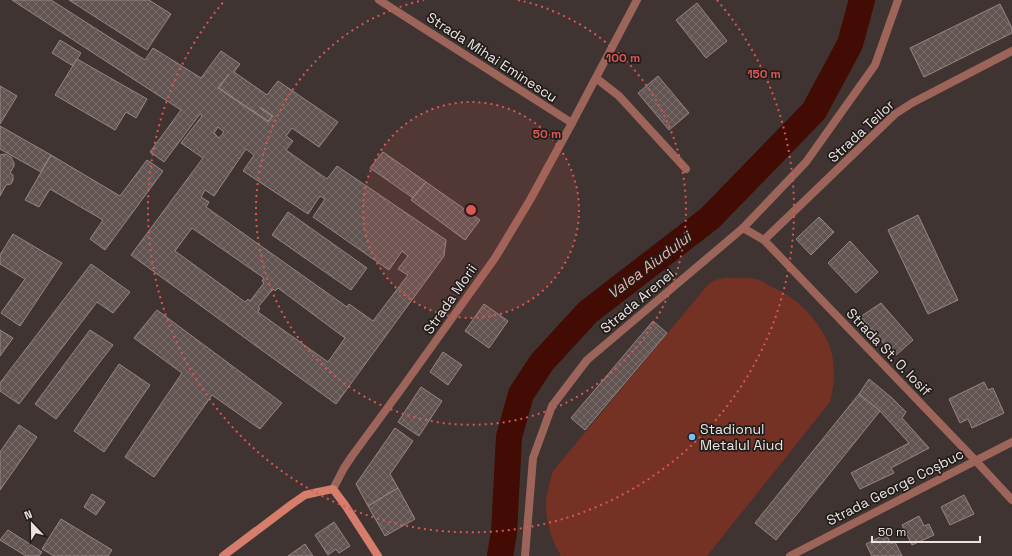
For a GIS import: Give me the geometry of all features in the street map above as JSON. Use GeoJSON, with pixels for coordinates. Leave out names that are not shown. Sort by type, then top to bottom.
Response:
{"type":"FeatureCollection","features":[{"type":"Feature","properties":{"kind":"main road"},"geometry":{"type":"LineString","coordinates":[[223,556],[305,495],[333,489],[378,556]]}},
{"type":"Feature","properties":{"kind":"street","name":"Strada Mihai Eminescu"},"geometry":{"type":"LineString","coordinates":[[379,0],[572,123]]}},
{"type":"Feature","properties":{"kind":"street","name":"Strada Morii"},"geometry":{"type":"LineString","coordinates":[[333,489],[352,456],[495,258],[530,200],[637,0]]}},
{"type":"Feature","properties":{"kind":"street","name":"Strada Arenei"},"geometry":{"type":"LineString","coordinates":[[524,556],[533,458],[552,406],[587,360],[743,228],[806,162],[875,65],[898,0]]}},
{"type":"Feature","properties":{"kind":"street","name":"Strada Teilor"},"geometry":{"type":"LineString","coordinates":[[764,240],[895,114],[912,102],[1012,51]]}},
{"type":"Feature","properties":{"kind":"street"},"geometry":{"type":"LineString","coordinates":[[596,78],[619,96],[686,169]]}},
{"type":"Feature","properties":{"kind":"street","name":"Strada St. O. Iosif"},"geometry":{"type":"LineString","coordinates":[[743,228],[764,240],[1012,500]]}},
{"type":"Feature","properties":{"kind":"street","name":"Strada George Coșbuc"},"geometry":{"type":"LineString","coordinates":[[790,556],[1012,442]]}},
{"type":"Feature","properties":{"kind":"shaded area","name":"Stadionul Metalul Aiud"},"geometry":{"type":"Polygon","coordinates":[[[725,278],[747,278],[762,281],[786,294],[800,304],[812,317],[822,331],[833,357],[834,376],[830,402],[707,556],[561,556],[550,530],[546,508],[547,494],[553,471],[707,286],[711,282],[725,278]]]}},
{"type":"Feature","properties":{"kind":"building"},"geometry":{"type":"Polygon","coordinates":[[[12,0],[51,0],[145,60],[153,48],[201,78],[221,51],[240,64],[234,72],[267,95],[278,81],[338,122],[319,147],[292,128],[286,136],[293,141],[286,150],[327,179],[337,166],[446,240],[444,256],[336,404],[131,255],[203,158],[181,143],[202,116],[200,114],[164,162],[150,152],[181,110],[12,0]],[[229,74],[218,88],[268,122],[273,116],[260,107],[272,116],[268,121],[219,88],[229,74]],[[218,127],[214,133],[219,138],[224,132],[218,127]],[[246,149],[214,196],[205,190],[201,197],[209,202],[206,207],[347,307],[349,304],[373,321],[408,275],[398,269],[408,256],[402,251],[389,270],[313,217],[325,199],[320,196],[308,214],[243,171],[254,155],[246,149]],[[192,228],[175,251],[245,302],[248,299],[250,301],[264,283],[262,281],[264,278],[192,228]],[[278,288],[275,291],[273,289],[258,307],[260,308],[258,312],[328,362],[345,338],[278,288]]]}},
{"type":"Feature","properties":{"kind":"building"},"geometry":{"type":"Polygon","coordinates":[[[69,0],[149,0],[171,14],[147,50],[69,0]]]}},
{"type":"Feature","properties":{"kind":"building"},"geometry":{"type":"Polygon","coordinates":[[[697,3],[727,41],[706,58],[676,20],[697,3]]]}},
{"type":"Feature","properties":{"kind":"building"},"geometry":{"type":"Polygon","coordinates":[[[1000,4],[1012,28],[1012,33],[924,77],[910,48],[1000,4]]]}},
{"type":"Feature","properties":{"kind":"building"},"geometry":{"type":"Polygon","coordinates":[[[60,40],[81,53],[73,66],[52,53],[60,40]]]}},
{"type":"Feature","properties":{"kind":"building"},"geometry":{"type":"Polygon","coordinates":[[[77,59],[147,99],[136,118],[126,112],[115,130],[55,95],[77,59]]]}},
{"type":"Feature","properties":{"kind":"building"},"geometry":{"type":"Polygon","coordinates":[[[658,76],[689,113],[669,130],[638,93],[658,76]]]}},
{"type":"Feature","properties":{"kind":"building"},"geometry":{"type":"Polygon","coordinates":[[[0,86],[17,96],[0,124],[0,86]]]}},
{"type":"Feature","properties":{"kind":"building"},"geometry":{"type":"Polygon","coordinates":[[[0,126],[51,155],[41,172],[0,149],[0,126]]]}},
{"type":"Feature","properties":{"kind":"building"},"geometry":{"type":"Polygon","coordinates":[[[383,152],[426,182],[413,198],[370,168],[383,152]]]}},
{"type":"Feature","properties":{"kind":"building"},"geometry":{"type":"Polygon","coordinates":[[[5,154],[11,157],[14,163],[10,173],[13,175],[13,180],[11,184],[6,185],[0,196],[0,155],[5,154]]]}},
{"type":"Feature","properties":{"kind":"building"},"geometry":{"type":"Polygon","coordinates":[[[51,155],[120,196],[147,160],[163,171],[105,250],[90,239],[103,220],[50,189],[39,207],[25,200],[51,155]]]}},
{"type":"Feature","properties":{"kind":"building"},"geometry":{"type":"Polygon","coordinates":[[[426,182],[480,220],[465,240],[411,200],[426,182]]]}},
{"type":"Feature","properties":{"kind":"building"},"geometry":{"type":"Polygon","coordinates":[[[288,212],[367,268],[351,290],[272,235],[288,212]]]}},
{"type":"Feature","properties":{"kind":"building"},"geometry":{"type":"Polygon","coordinates":[[[918,215],[958,300],[928,314],[888,230],[918,215]]]}},
{"type":"Feature","properties":{"kind":"building"},"geometry":{"type":"Polygon","coordinates":[[[819,217],[834,232],[811,255],[796,239],[819,217]]]}},
{"type":"Feature","properties":{"kind":"building"},"geometry":{"type":"Polygon","coordinates":[[[13,234],[62,263],[20,326],[1,313],[25,279],[0,264],[0,255],[13,234]]]}},
{"type":"Feature","properties":{"kind":"building"},"geometry":{"type":"Polygon","coordinates":[[[850,241],[878,272],[856,293],[828,263],[850,241]]]}},
{"type":"Feature","properties":{"kind":"building"},"geometry":{"type":"Polygon","coordinates":[[[91,264],[130,292],[113,313],[97,302],[19,404],[0,391],[0,383],[91,264]]]}},
{"type":"Feature","properties":{"kind":"building"},"geometry":{"type":"Polygon","coordinates":[[[881,303],[913,340],[895,356],[860,317],[881,303]]]}},
{"type":"Feature","properties":{"kind":"building"},"geometry":{"type":"Polygon","coordinates":[[[484,304],[508,321],[489,348],[465,331],[484,304]]]}},
{"type":"Feature","properties":{"kind":"building"},"geometry":{"type":"Polygon","coordinates":[[[157,310],[282,403],[260,429],[212,395],[154,477],[125,457],[182,373],[134,338],[157,310]]]}},
{"type":"Feature","properties":{"kind":"building"},"geometry":{"type":"Polygon","coordinates":[[[653,321],[667,333],[585,430],[571,418],[653,321]]]}},
{"type":"Feature","properties":{"kind":"building"},"geometry":{"type":"Polygon","coordinates":[[[0,330],[13,338],[0,356],[0,330]]]}},
{"type":"Feature","properties":{"kind":"building"},"geometry":{"type":"Polygon","coordinates":[[[90,330],[113,345],[56,419],[35,404],[90,330]]]}},
{"type":"Feature","properties":{"kind":"building"},"geometry":{"type":"Polygon","coordinates":[[[443,352],[462,365],[448,385],[430,372],[443,352]]]}},
{"type":"Feature","properties":{"kind":"building"},"geometry":{"type":"Polygon","coordinates":[[[119,364],[150,385],[104,452],[74,431],[119,364]]]}},
{"type":"Feature","properties":{"kind":"building"},"geometry":{"type":"Polygon","coordinates":[[[869,379],[906,412],[902,418],[929,448],[891,468],[894,473],[860,489],[851,473],[909,443],[880,411],[859,394],[869,379]]]}},
{"type":"Feature","properties":{"kind":"building"},"geometry":{"type":"Polygon","coordinates":[[[984,382],[988,390],[993,388],[1004,413],[972,428],[968,419],[960,423],[949,399],[984,382]]]}},
{"type":"Feature","properties":{"kind":"building"},"geometry":{"type":"Polygon","coordinates":[[[421,387],[442,401],[419,436],[398,422],[421,387]]]}},
{"type":"Feature","properties":{"kind":"building"},"geometry":{"type":"Polygon","coordinates":[[[859,394],[880,411],[776,540],[755,523],[859,394]]]}},
{"type":"Feature","properties":{"kind":"building"},"geometry":{"type":"Polygon","coordinates":[[[19,425],[37,437],[0,490],[0,452],[19,425]]]}},
{"type":"Feature","properties":{"kind":"building"},"geometry":{"type":"Polygon","coordinates":[[[395,428],[413,441],[390,474],[398,488],[368,506],[356,484],[395,428]]]}},
{"type":"Feature","properties":{"kind":"building"},"geometry":{"type":"Polygon","coordinates":[[[398,488],[415,519],[385,536],[368,506],[398,488]]]}},
{"type":"Feature","properties":{"kind":"building"},"geometry":{"type":"Polygon","coordinates":[[[92,494],[105,502],[96,515],[84,507],[92,494]]]}},
{"type":"Feature","properties":{"kind":"building"},"geometry":{"type":"Polygon","coordinates":[[[964,495],[974,514],[950,525],[941,507],[964,495]]]}},
{"type":"Feature","properties":{"kind":"building"},"geometry":{"type":"Polygon","coordinates":[[[919,516],[924,526],[929,524],[934,535],[912,545],[902,525],[919,516]]]}},
{"type":"Feature","properties":{"kind":"building"},"geometry":{"type":"Polygon","coordinates":[[[61,519],[112,550],[108,556],[54,556],[42,549],[61,519]]]}},
{"type":"Feature","properties":{"kind":"building"},"geometry":{"type":"Polygon","coordinates":[[[334,522],[350,546],[339,553],[336,549],[328,555],[315,535],[334,522]]]}},
{"type":"Feature","properties":{"kind":"building"},"geometry":{"type":"Polygon","coordinates":[[[8,530],[42,552],[39,556],[26,556],[0,540],[8,530]]]}},
{"type":"Feature","properties":{"kind":"building"},"geometry":{"type":"Polygon","coordinates":[[[886,534],[891,544],[895,542],[902,556],[872,556],[866,544],[886,534]]]}},
{"type":"Feature","properties":{"kind":"building"},"geometry":{"type":"Polygon","coordinates":[[[305,544],[313,556],[288,556],[305,544]]]}},
{"type":"Feature","properties":{"kind":"waterway","name":"Valea Aiudului"},"geometry":{"type":"LineString","coordinates":[[500,556],[504,533],[509,437],[521,394],[542,362],[588,312],[710,218],[814,111],[850,44],[862,0]]}},
{"type":"Feature","properties":{"kind":"place","name":"Stadionul Metalul Aiud"},"geometry":{"type":"Point","coordinates":[692,437]}}]}
